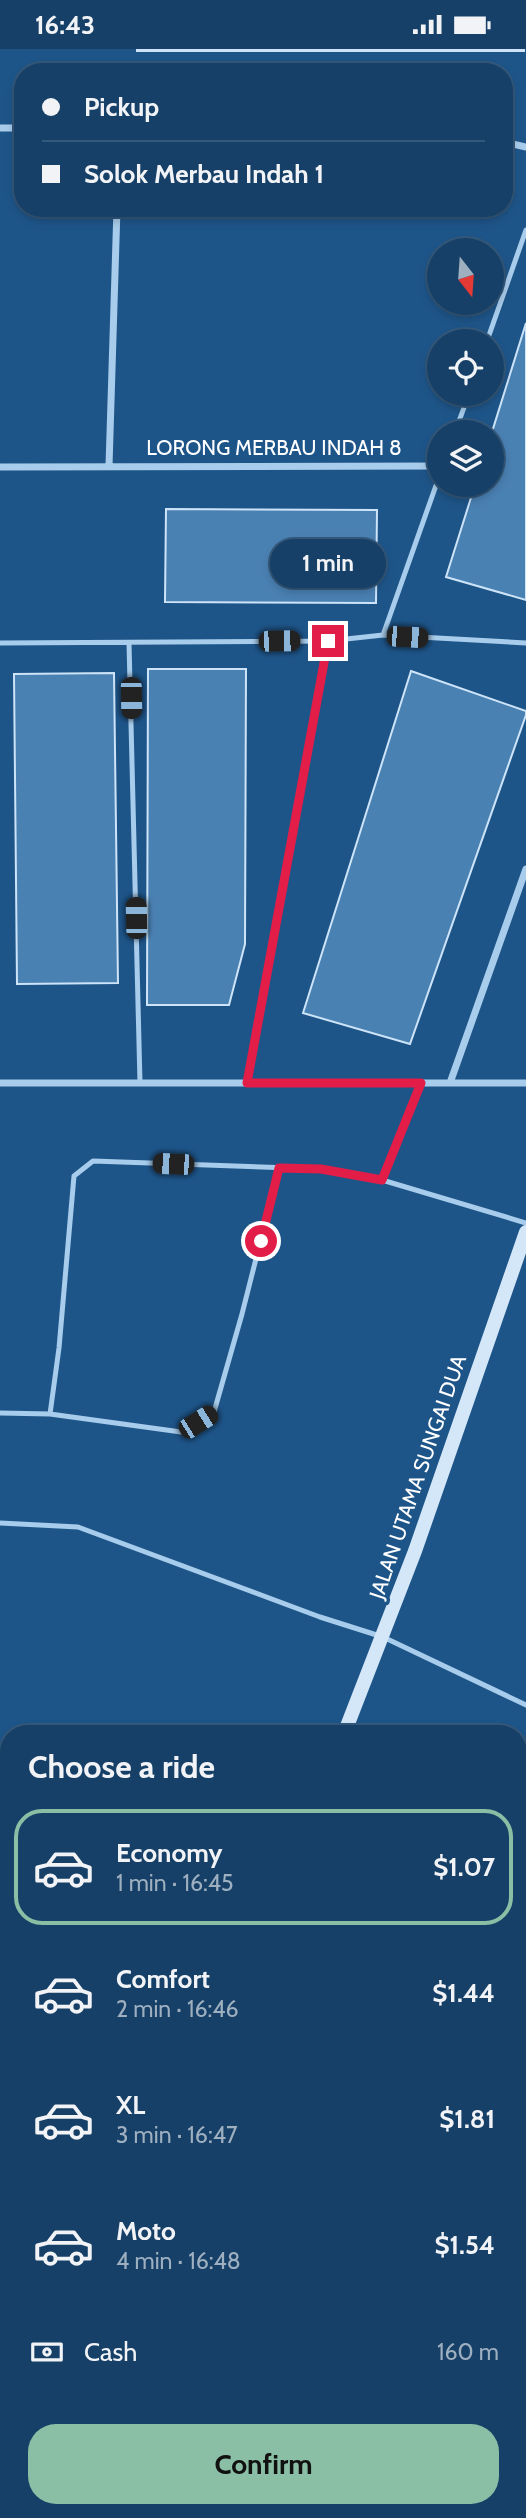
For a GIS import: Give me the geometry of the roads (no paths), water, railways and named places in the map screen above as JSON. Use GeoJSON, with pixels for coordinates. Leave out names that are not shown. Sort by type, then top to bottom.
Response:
{"type":"FeatureCollection","features":[{"type":"Feature","properties":{"kind":"main road","name":"JALAN UTAMA SUNGAI DUA"},"geometry":{"type":"LineString","coordinates":[[348,1725],[415,1551],[526,1232]]}},
{"type":"Feature","properties":{"kind":"street"},"geometry":{"type":"LineString","coordinates":[[109,466],[117,217]]}},
{"type":"Feature","properties":{"kind":"street","name":"LORONG MERBAU INDAH 8"},"geometry":{"type":"LineString","coordinates":[[0,467],[427,466]]}},
{"type":"Feature","properties":{"kind":"street"},"geometry":{"type":"LineString","coordinates":[[247,1083],[328,641]]}},
{"type":"Feature","properties":{"kind":"street"},"geometry":{"type":"LineString","coordinates":[[450,1083],[526,869]]}},
{"type":"Feature","properties":{"kind":"street"},"geometry":{"type":"LineString","coordinates":[[0,1083],[526,1083]]}},
{"type":"Feature","properties":{"kind":"lane"},"geometry":{"type":"LineString","coordinates":[[491,329],[526,230]]}},
{"type":"Feature","properties":{"kind":"lane"},"geometry":{"type":"LineString","coordinates":[[383,635],[432,497]]}},
{"type":"Feature","properties":{"kind":"lane"},"geometry":{"type":"LineString","coordinates":[[0,643],[328,641],[383,635],[526,643]]}},
{"type":"Feature","properties":{"kind":"lane"},"geometry":{"type":"LineString","coordinates":[[129,643],[139,1083]]}},
{"type":"Feature","properties":{"kind":"lane"},"geometry":{"type":"LineString","coordinates":[[382,1180],[421,1083]]}},
{"type":"Feature","properties":{"kind":"lane"},"geometry":{"type":"LineString","coordinates":[[50,1414],[59,1348],[74,1176],[93,1161],[321,1169],[382,1180],[526,1223]]}},
{"type":"Feature","properties":{"kind":"lane"},"geometry":{"type":"LineString","coordinates":[[0,1413],[50,1414],[181,1432],[214,1412],[279,1168]]}},
{"type":"Feature","properties":{"kind":"lane"},"geometry":{"type":"LineString","coordinates":[[0,1523],[78,1527],[320,1617],[383,1637],[526,1705]]}}]}
